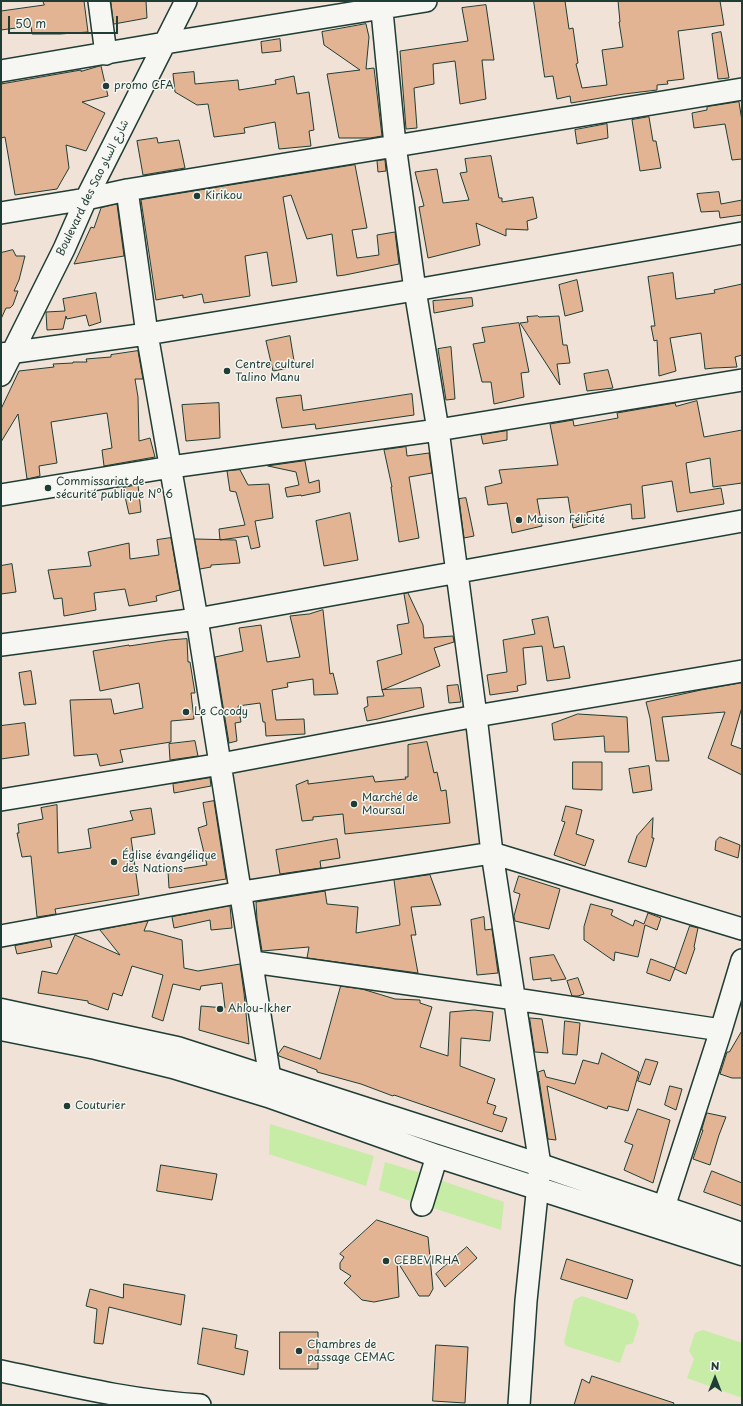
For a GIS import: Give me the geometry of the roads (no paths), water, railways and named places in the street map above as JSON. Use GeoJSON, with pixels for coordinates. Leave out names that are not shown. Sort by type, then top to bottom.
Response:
{"type":"FeatureCollection","features":[{"type":"Feature","properties":{"kind":"main road"},"geometry":{"type":"LineString","coordinates":[[1,1010],[177,1048],[438,1156],[742,1254]]}},
{"type":"Feature","properties":{"kind":"main road"},"geometry":{"type":"LineString","coordinates":[[1,1029],[96,1048],[173,1067],[269,1087],[540,1166],[742,1234]]}},
{"type":"Feature","properties":{"kind":"street"},"geometry":{"type":"LineString","coordinates":[[99,1],[106,54]]}},
{"type":"Feature","properties":{"kind":"street","name":"Boulevard des Sao شارع الساو"},"geometry":{"type":"LineString","coordinates":[[1,375],[6,353],[64,249],[86,199],[186,1]]}},
{"type":"Feature","properties":{"kind":"street"},"geometry":{"type":"LineString","coordinates":[[1,71],[106,54],[381,5],[426,1]]}},
{"type":"Feature","properties":{"kind":"street"},"geometry":{"type":"LineString","coordinates":[[381,5],[395,145],[415,290],[438,430],[476,716],[492,854],[540,1166],[526,1301],[519,1405]]}},
{"type":"Feature","properties":{"kind":"street"},"geometry":{"type":"LineString","coordinates":[[1,214],[127,190],[742,88]]}},
{"type":"Feature","properties":{"kind":"street"},"geometry":{"type":"LineString","coordinates":[[127,190],[147,334],[197,619],[242,892],[253,962],[269,1087]]}},
{"type":"Feature","properties":{"kind":"street"},"geometry":{"type":"LineString","coordinates":[[6,353],[147,334],[415,290],[742,233]]}},
{"type":"Feature","properties":{"kind":"street"},"geometry":{"type":"LineString","coordinates":[[1,495],[171,468],[438,430],[742,380]]}},
{"type":"Feature","properties":{"kind":"street"},"geometry":{"type":"LineString","coordinates":[[1,645],[197,619],[742,521]]}},
{"type":"Feature","properties":{"kind":"street"},"geometry":{"type":"LineString","coordinates":[[1,800],[221,764],[476,716],[742,671]]}},
{"type":"Feature","properties":{"kind":"street"},"geometry":{"type":"LineString","coordinates":[[1,936],[242,892],[492,854],[742,929]]}},
{"type":"Feature","properties":{"kind":"street"},"geometry":{"type":"LineString","coordinates":[[664,1207],[742,960]]}},
{"type":"Feature","properties":{"kind":"street"},"geometry":{"type":"LineString","coordinates":[[253,962],[721,1030]]}},
{"type":"Feature","properties":{"kind":"street"},"geometry":{"type":"LineString","coordinates":[[422,1205],[438,1156]]}},
{"type":"Feature","properties":{"kind":"street"},"geometry":{"type":"LineString","coordinates":[[1,1371],[112,1395],[168,1403],[200,1405]]}},
{"type":"Feature","properties":{"kind":"place","name":"promo CFA"},"geometry":{"type":"Point","coordinates":[106,86]}},
{"type":"Feature","properties":{"kind":"place","name":"Kirikou"},"geometry":{"type":"Point","coordinates":[197,196]}},
{"type":"Feature","properties":{"kind":"place","name":"Centre culturel Talino Manu"},"geometry":{"type":"Point","coordinates":[227,371]}},
{"type":"Feature","properties":{"kind":"place","name":"Commissariat de sécurité publique Nº 6"},"geometry":{"type":"Point","coordinates":[48,488]}},
{"type":"Feature","properties":{"kind":"place","name":"Maison Félicité"},"geometry":{"type":"Point","coordinates":[519,520]}},
{"type":"Feature","properties":{"kind":"place","name":"Le Cocody"},"geometry":{"type":"Point","coordinates":[186,712]}},
{"type":"Feature","properties":{"kind":"place","name":"Marché de Moursal"},"geometry":{"type":"Point","coordinates":[354,804]}},
{"type":"Feature","properties":{"kind":"place","name":"Église évangélique des Nations"},"geometry":{"type":"Point","coordinates":[114,862]}},
{"type":"Feature","properties":{"kind":"place","name":"Ahlou-lkher"},"geometry":{"type":"Point","coordinates":[220,1009]}},
{"type":"Feature","properties":{"kind":"place","name":"Couturier"},"geometry":{"type":"Point","coordinates":[67,1106]}},
{"type":"Feature","properties":{"kind":"place","name":"CEBEVIRHA"},"geometry":{"type":"Point","coordinates":[386,1261]}},
{"type":"Feature","properties":{"kind":"place","name":"Chambres de passage CEMAC"},"geometry":{"type":"Point","coordinates":[299,1351]}}]}
